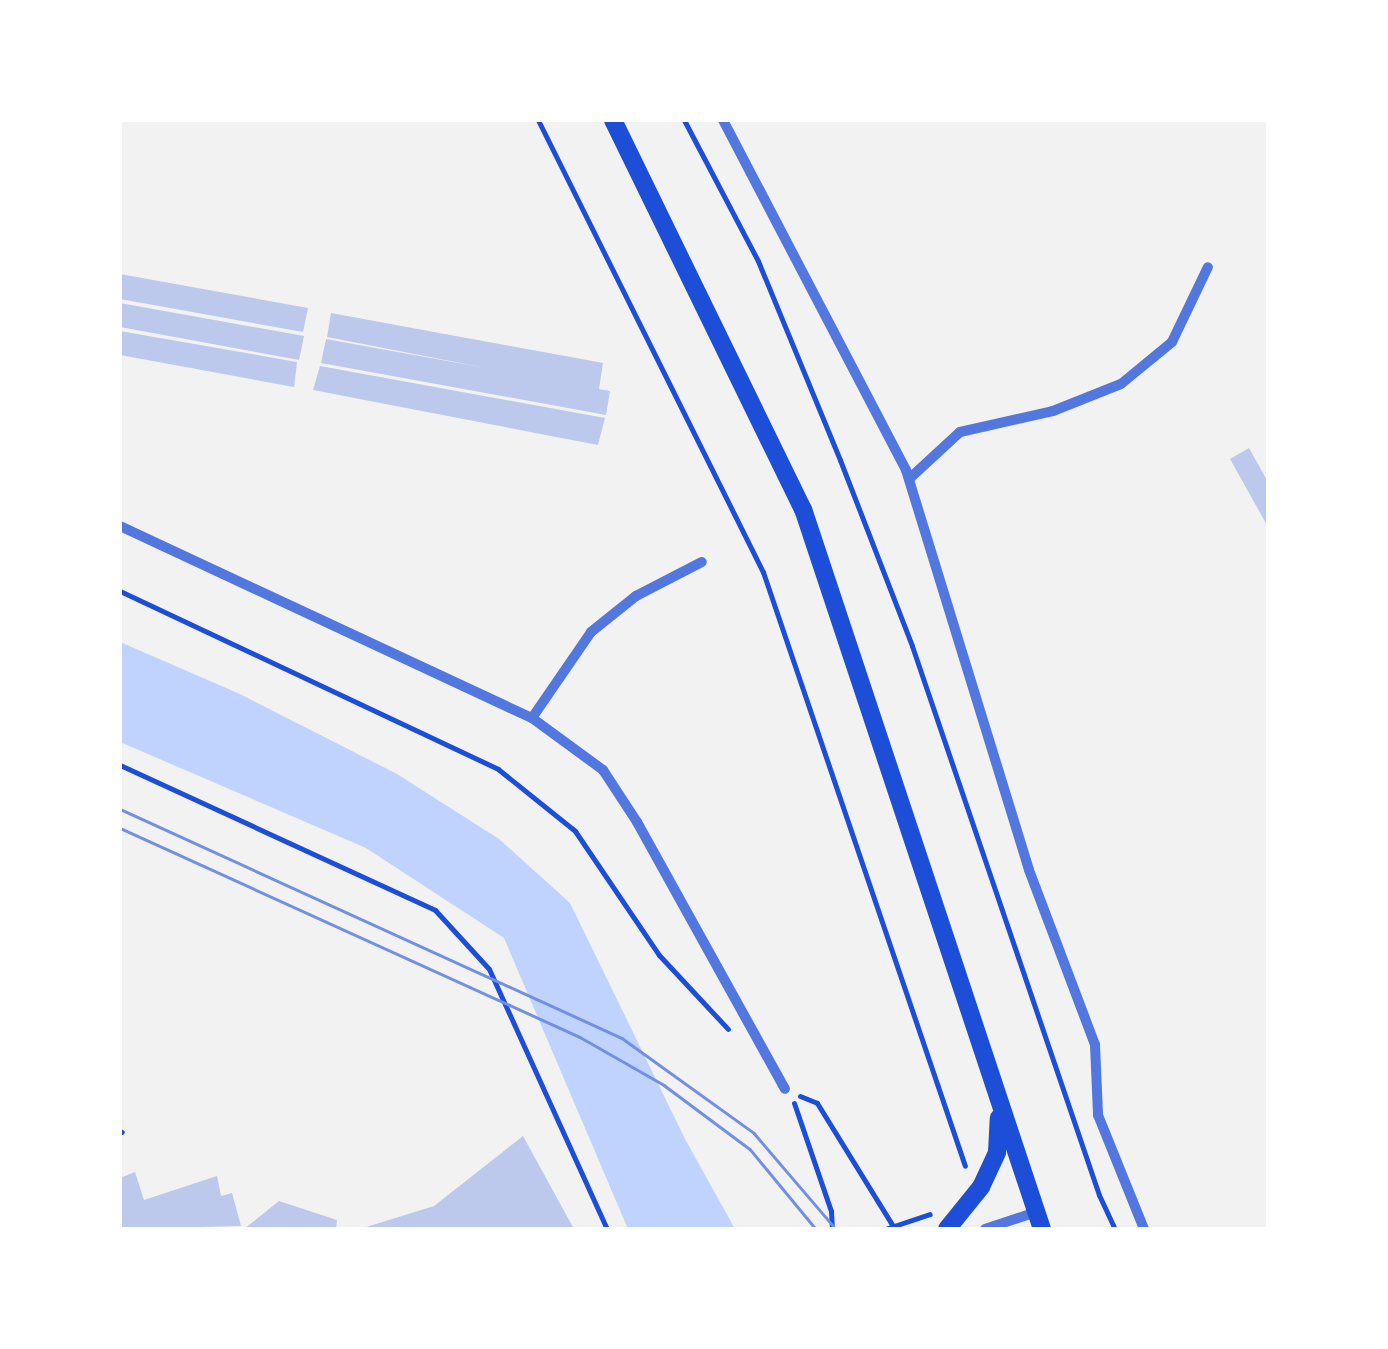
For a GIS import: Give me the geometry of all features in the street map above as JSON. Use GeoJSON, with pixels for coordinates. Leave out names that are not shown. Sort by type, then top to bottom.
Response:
{"type":"FeatureCollection","features":[{"type":"Feature","properties":{"kind":"main road"},"geometry":{"type":"LineString","coordinates":[[613,120],[802,509],[1039,1220]]}},
{"type":"Feature","properties":{"kind":"main road"},"geometry":{"type":"LineString","coordinates":[[947,1229],[974,1198],[997,1152],[1000,1107]]}},
{"type":"Feature","properties":{"kind":"street"},"geometry":{"type":"LineString","coordinates":[[723,120],[909,479],[1024,853],[1095,1045],[1098,1115],[1144,1229]]}},
{"type":"Feature","properties":{"kind":"street"},"geometry":{"type":"LineString","coordinates":[[909,479],[960,432],[1053,411],[1120,384],[1172,342],[1208,267]]}},
{"type":"Feature","properties":{"kind":"street"},"geometry":{"type":"LineString","coordinates":[[120,526],[532,718],[604,770],[788,1091]]}},
{"type":"Feature","properties":{"kind":"street"},"geometry":{"type":"LineString","coordinates":[[532,718],[591,632],[636,596],[702,562]]}},
{"type":"Feature","properties":{"kind":"street"},"geometry":{"type":"LineString","coordinates":[[985,1229],[1039,1220]]}},
{"type":"Feature","properties":{"kind":"path"},"geometry":{"type":"LineString","coordinates":[[538,120],[762,572],[965,1166],[960,1177]]}},
{"type":"Feature","properties":{"kind":"path"},"geometry":{"type":"LineString","coordinates":[[684,120],[758,261],[848,478],[912,646],[1098,1196],[1115,1229]]}},
{"type":"Feature","properties":{"kind":"path"},"geometry":{"type":"LineString","coordinates":[[120,591],[498,769],[576,831],[659,955],[734,1036]]}},
{"type":"Feature","properties":{"kind":"path"},"geometry":{"type":"LineString","coordinates":[[120,766],[435,910],[489,969],[607,1229]]}},
{"type":"Feature","properties":{"kind":"path"},"geometry":{"type":"LineString","coordinates":[[788,1091],[816,1103],[894,1226]]}},
{"type":"Feature","properties":{"kind":"path"},"geometry":{"type":"LineString","coordinates":[[788,1091],[831,1211],[832,1229]]}},
{"type":"Feature","properties":{"kind":"path"},"geometry":{"type":"LineString","coordinates":[[885,1229],[930,1214],[943,1202]]}},
{"type":"Feature","properties":{"kind":"water"},"geometry":{"type":"Polygon","coordinates":[[[120,642],[240,694],[397,774],[499,839],[570,903],[685,1139],[735,1229],[628,1229],[504,938],[366,848],[120,742],[120,642]]]}},
{"type":"Feature","properties":{"kind":"building"},"geometry":{"type":"Polygon","coordinates":[[[120,274],[308,308],[303,332],[120,299],[120,274]]]}},
{"type":"Feature","properties":{"kind":"building"},"geometry":{"type":"Polygon","coordinates":[[[120,303],[304,336],[299,360],[120,327],[120,303]]]}},
{"type":"Feature","properties":{"kind":"building"},"geometry":{"type":"Polygon","coordinates":[[[331,313],[603,363],[599,389],[610,391],[606,415],[321,363],[326,339],[486,368],[327,337],[331,313]]]}},
{"type":"Feature","properties":{"kind":"building"},"geometry":{"type":"Polygon","coordinates":[[[120,331],[297,362],[294,387],[120,355],[120,331]]]}},
{"type":"Feature","properties":{"kind":"building"},"geometry":{"type":"Polygon","coordinates":[[[320,366],[605,418],[598,445],[313,390],[320,366]]]}},
{"type":"Feature","properties":{"kind":"building"},"geometry":{"type":"Polygon","coordinates":[[[1249,448],[1268,482],[1268,527],[1230,459],[1249,448]]]}},
{"type":"Feature","properties":{"kind":"building"},"geometry":{"type":"Polygon","coordinates":[[[523,1136],[574,1229],[360,1229],[434,1206],[523,1136]]]}},
{"type":"Feature","properties":{"kind":"building"},"geometry":{"type":"Polygon","coordinates":[[[135,1172],[144,1200],[217,1176],[221,1196],[232,1193],[241,1226],[120,1229],[120,1178],[135,1172]]]}},
{"type":"Feature","properties":{"kind":"building"},"geometry":{"type":"Polygon","coordinates":[[[279,1201],[337,1220],[336,1229],[244,1229],[279,1201]]]}},
{"type":"Feature","properties":{"kind":"tram line"},"geometry":{"type":"LineString","coordinates":[[120,809],[622,1038],[754,1133],[836,1229]]}},
{"type":"Feature","properties":{"kind":"tram line"},"geometry":{"type":"LineString","coordinates":[[120,828],[580,1037],[664,1085],[750,1149],[816,1229]]}}]}
